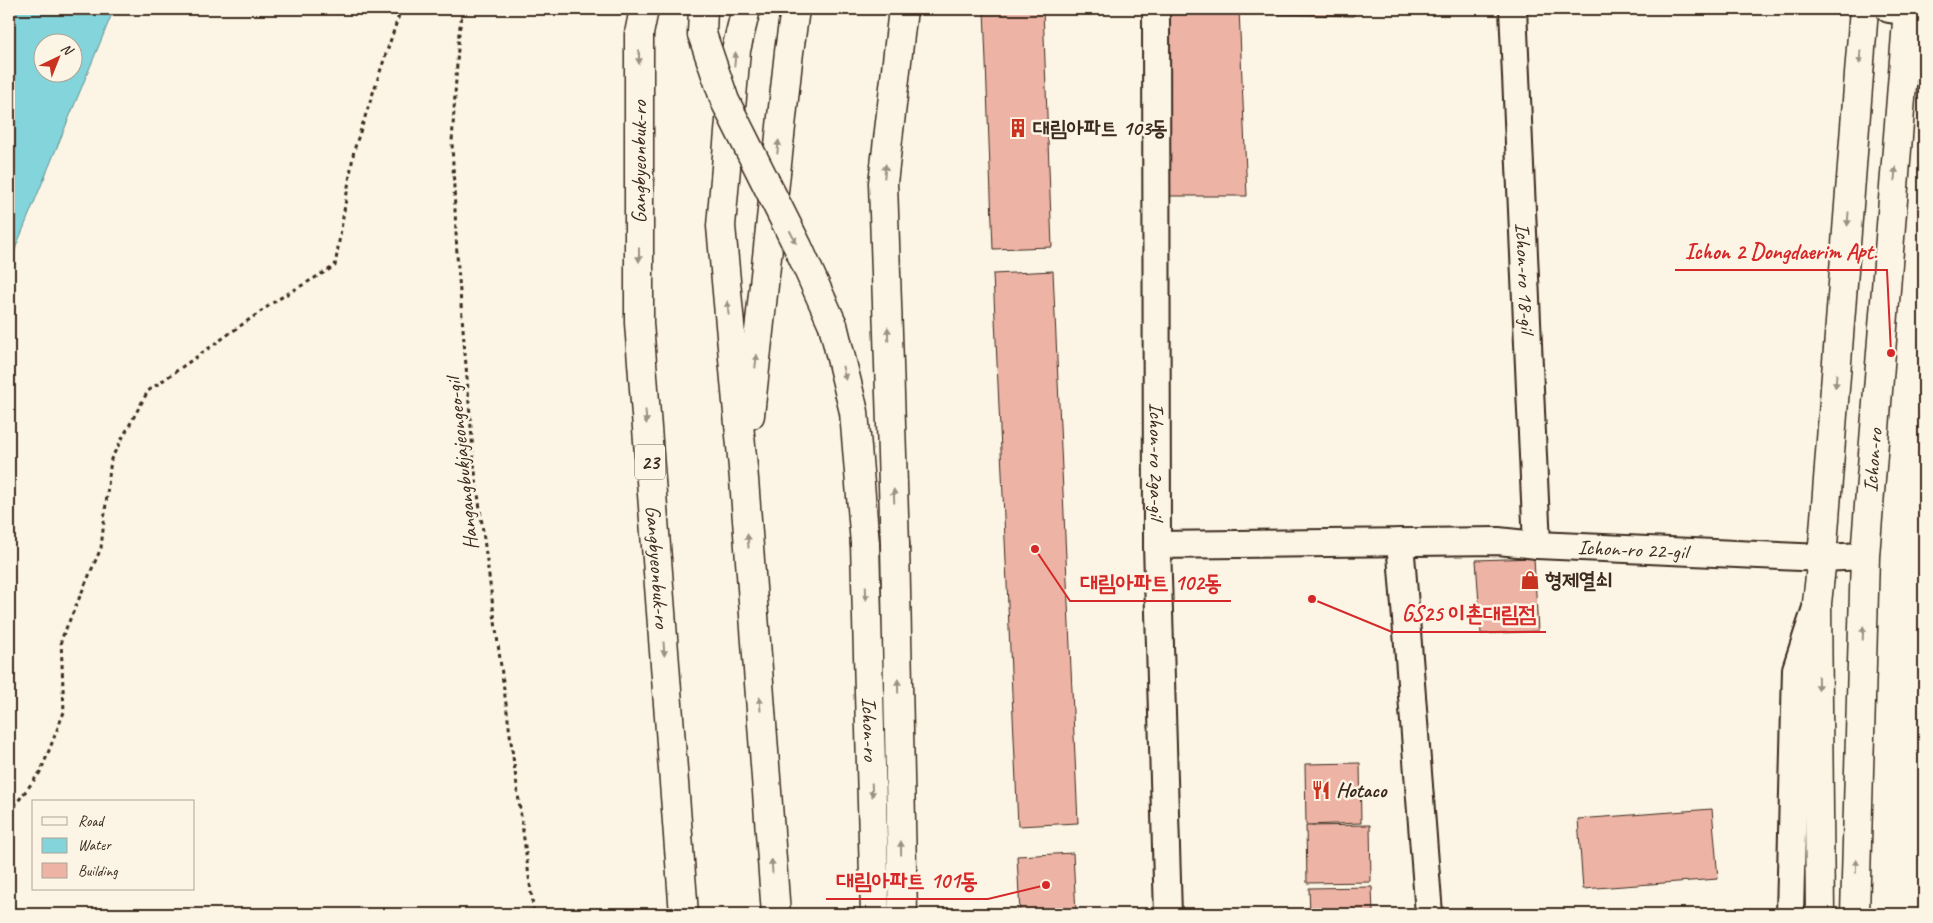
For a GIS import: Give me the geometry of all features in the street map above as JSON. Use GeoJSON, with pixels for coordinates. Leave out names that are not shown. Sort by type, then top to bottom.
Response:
{"type":"FeatureCollection","features":[{"type":"Feature","properties":{"kind":"main road","name":"Gangbyeonbuk-ro"},"geometry":{"type":"LineString","coordinates":[[644,9],[639,34],[639,323],[684,914]]}},
{"type":"Feature","properties":{"kind":"main road"},"geometry":{"type":"LineString","coordinates":[[746,9],[736,50],[721,226],[744,479],[776,914]]}},
{"type":"Feature","properties":{"kind":"main road"},"geometry":{"type":"LineString","coordinates":[[744,479],[788,52],[795,9]]}},
{"type":"Feature","properties":{"kind":"main road","name":"Ichon-ro"},"geometry":{"type":"LineString","coordinates":[[903,9],[883,183],[895,545],[903,914]]}},
{"type":"Feature","properties":{"kind":"main road","name":"Ichon-ro"},"geometry":{"type":"LineString","coordinates":[[1820,914],[1817,603],[1864,9]]}},
{"type":"Feature","properties":{"kind":"main road","name":"Ichon-ro"},"geometry":{"type":"LineString","coordinates":[[1855,914],[1865,556],[1902,10]]}},
{"type":"Feature","properties":{"kind":"main road","name":"Ichon-ro"},"geometry":{"type":"LineString","coordinates":[[703,21],[725,101],[798,246],[833,325],[854,412],[865,544],[875,914]]}},
{"type":"Feature","properties":{"kind":"street","name":"Ichon-ro 2ga-gil"},"geometry":{"type":"LineString","coordinates":[[1156,9],[1158,545],[1168,914]]}},
{"type":"Feature","properties":{"kind":"street","name":"Ichon-ro 18-gil"},"geometry":{"type":"LineString","coordinates":[[1513,9],[1537,545]]}},
{"type":"Feature","properties":{"kind":"street","name":"Ichon-ro 22-gil"},"geometry":{"type":"LineString","coordinates":[[1158,545],[1498,540],[1537,545],[1822,558],[1865,556]]}},
{"type":"Feature","properties":{"kind":"street"},"geometry":{"type":"LineString","coordinates":[[1400,542],[1429,914]]}},
{"type":"Feature","properties":{"kind":"street","name":"Ichon-ro"},"geometry":{"type":"LineString","coordinates":[[1790,914],[1796,669],[1817,603]]}},
{"type":"Feature","properties":{"kind":"path"},"geometry":{"type":"LineString","coordinates":[[9,813],[41,771],[64,712],[62,640],[101,548],[111,459],[148,391],[277,300],[335,266],[354,150],[401,9]]}},
{"type":"Feature","properties":{"kind":"path","name":"Hangangbukjajeongeo-gil"},"geometry":{"type":"LineString","coordinates":[[463,9],[459,32],[452,142],[459,275],[474,464],[534,914]]}},
{"type":"Feature","properties":{"kind":"water"},"geometry":{"type":"Polygon","coordinates":[[[9,9],[114,9],[17,244],[9,270],[9,9]]]}},
{"type":"Feature","properties":{"kind":"building","name":"대림아파트 103동"},"geometry":{"type":"Polygon","coordinates":[[[984,9],[1043,9],[1052,247],[993,249],[984,9]]]}},
{"type":"Feature","properties":{"kind":"building"},"geometry":{"type":"Polygon","coordinates":[[[1163,9],[1239,9],[1247,196],[1170,196],[1163,9]]]}},
{"type":"Feature","properties":{"kind":"building"},"geometry":{"type":"Polygon","coordinates":[[[1276,9],[1354,9],[1354,16],[1276,14],[1276,9]]]}},
{"type":"Feature","properties":{"kind":"building"},"geometry":{"type":"Polygon","coordinates":[[[1053,271],[1078,823],[1018,826],[993,274],[1053,271]]]}},
{"type":"Feature","properties":{"kind":"building"},"geometry":{"type":"Polygon","coordinates":[[[1534,558],[1538,631],[1481,634],[1476,560],[1534,558]]]}},
{"type":"Feature","properties":{"kind":"building"},"geometry":{"type":"Polygon","coordinates":[[[1360,763],[1361,823],[1306,825],[1305,764],[1360,763]]]}},
{"type":"Feature","properties":{"kind":"building"},"geometry":{"type":"Polygon","coordinates":[[[1712,809],[1718,879],[1583,889],[1578,819],[1712,809]]]}},
{"type":"Feature","properties":{"kind":"building"},"geometry":{"type":"Polygon","coordinates":[[[1370,825],[1371,882],[1307,883],[1306,826],[1370,825]]]}},
{"type":"Feature","properties":{"kind":"building"},"geometry":{"type":"Polygon","coordinates":[[[1073,853],[1076,914],[1020,914],[1017,856],[1073,853]]]}},
{"type":"Feature","properties":{"kind":"building"},"geometry":{"type":"Polygon","coordinates":[[[1372,887],[1373,914],[1310,914],[1309,888],[1372,887]]]}},
{"type":"Feature","properties":{"kind":"place","name":"대림아파트 103동"},"geometry":{"type":"Point","coordinates":[1018,128]}},
{"type":"Feature","properties":{"kind":"place","name":"Ichon 2 Dongdaerim Apt."},"geometry":{"type":"Point","coordinates":[1891,353]}},
{"type":"Feature","properties":{"kind":"place","name":"대림아파트 102동"},"geometry":{"type":"Point","coordinates":[1035,549]}},
{"type":"Feature","properties":{"kind":"place","name":"형제열쇠"},"geometry":{"type":"Point","coordinates":[1530,580]}},
{"type":"Feature","properties":{"kind":"place","name":"GS25 이촌대림점"},"geometry":{"type":"Point","coordinates":[1312,599]}},
{"type":"Feature","properties":{"kind":"place","name":"Hotaco"},"geometry":{"type":"Point","coordinates":[1321,790]}},
{"type":"Feature","properties":{"kind":"place","name":"대림아파트 101동"},"geometry":{"type":"Point","coordinates":[1046,885]}}]}
